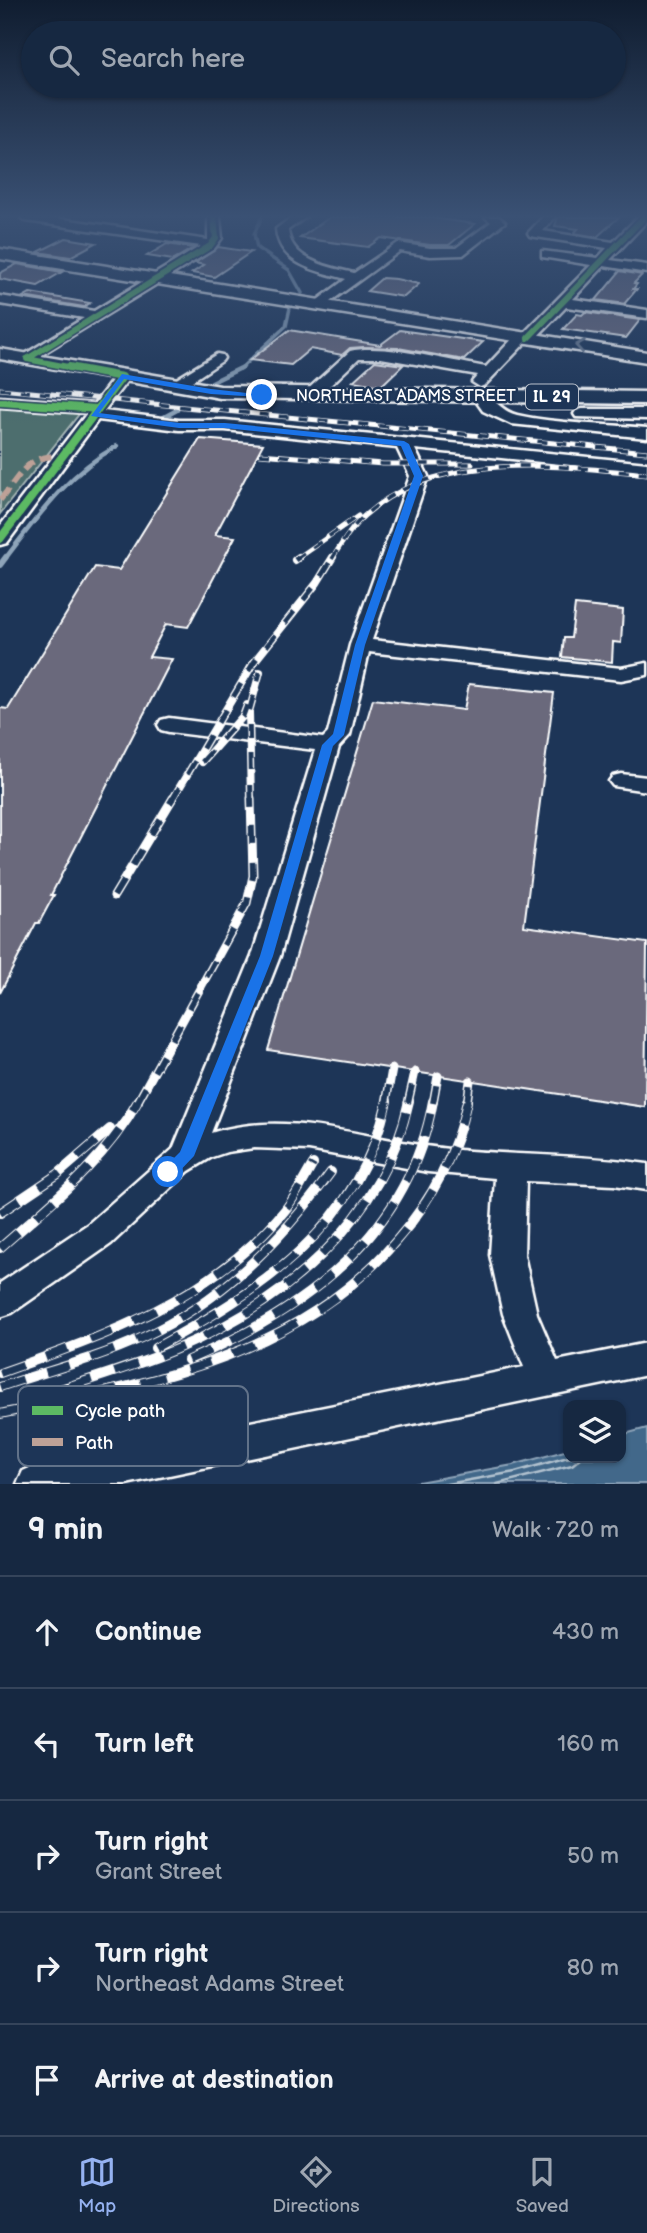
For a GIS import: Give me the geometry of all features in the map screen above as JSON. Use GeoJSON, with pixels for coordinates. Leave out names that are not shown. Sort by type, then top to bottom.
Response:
{"type":"FeatureCollection","features":[{"type":"Feature","properties":{"kind":"main road"},"geometry":{"type":"LineString","coordinates":[[202,286],[647,357]]}},
{"type":"Feature","properties":{"kind":"main road","name":"NORTHEAST ADAMS STREET"},"geometry":{"type":"LineString","coordinates":[[0,354],[220,393],[645,402]]}},
{"type":"Feature","properties":{"kind":"street"},"geometry":{"type":"LineString","coordinates":[[27,359],[145,286]]}},
{"type":"Feature","properties":{"kind":"street"},"geometry":{"type":"LineString","coordinates":[[320,305],[346,286]]}},
{"type":"Feature","properties":{"kind":"street"},"geometry":{"type":"LineString","coordinates":[[578,286],[489,372],[473,397],[499,414],[528,422],[647,433]]}},
{"type":"Feature","properties":{"kind":"street"},"geometry":{"type":"LineString","coordinates":[[0,299],[96,316]]}},
{"type":"Feature","properties":{"kind":"street"},"geometry":{"type":"LineString","coordinates":[[563,302],[647,314]]}},
{"type":"Feature","properties":{"kind":"street"},"geometry":{"type":"LineString","coordinates":[[311,395],[355,354],[381,354],[489,372]]}},
{"type":"Feature","properties":{"kind":"street"},"geometry":{"type":"LineString","coordinates":[[175,386],[217,358]]}},
{"type":"Feature","properties":{"kind":"street"},"geometry":{"type":"LineString","coordinates":[[0,539],[122,377]]}},
{"type":"Feature","properties":{"kind":"street"},"geometry":{"type":"LineString","coordinates":[[0,402],[96,412],[179,425],[225,425],[647,468]]}},
{"type":"Feature","properties":{"kind":"street"},"geometry":{"type":"LineString","coordinates":[[499,414],[645,402]]}},
{"type":"Feature","properties":{"kind":"street"},"geometry":{"type":"LineString","coordinates":[[186,1156],[266,956],[328,745],[338,735],[360,645],[418,476],[404,444]]}},
{"type":"Feature","properties":{"kind":"street"},"geometry":{"type":"LineString","coordinates":[[360,645],[621,674],[647,669]]}},
{"type":"Feature","properties":{"kind":"street"},"geometry":{"type":"LineString","coordinates":[[169,725],[328,745]]}},
{"type":"Feature","properties":{"kind":"street"},"geometry":{"type":"LineString","coordinates":[[621,781],[647,784]]}},
{"type":"Feature","properties":{"kind":"street"},"geometry":{"type":"LineString","coordinates":[[0,1302],[111,1224],[186,1156],[202,1147],[229,1139],[285,1137],[372,1148],[440,1161],[614,1172],[647,1177]]}},
{"type":"Feature","properties":{"kind":"street"},"geometry":{"type":"LineString","coordinates":[[511,1167],[507,1255],[520,1314],[547,1381]]}},
{"type":"Feature","properties":{"kind":"street"},"geometry":{"type":"LineString","coordinates":[[248,1441],[647,1359]]}},
{"type":"Feature","properties":{"kind":"street"},"geometry":{"type":"LineString","coordinates":[[36,1484],[125,1466]]}},
{"type":"Feature","properties":{"kind":"green space"},"geometry":{"type":"Polygon","coordinates":[[[0,405],[80,413],[0,514],[0,405]]]}},
{"type":"Feature","properties":{"kind":"water"},"geometry":{"type":"Polygon","coordinates":[[[647,1428],[647,1484],[407,1484],[513,1465],[563,1451],[563,1463],[626,1463],[626,1434],[647,1428]]]}},
{"type":"Feature","properties":{"kind":"building"},"geometry":{"type":"Polygon","coordinates":[[[372,286],[416,286],[404,297],[367,291],[372,286]]]}},
{"type":"Feature","properties":{"kind":"building"},"geometry":{"type":"Polygon","coordinates":[[[607,286],[635,286],[633,289],[637,289],[624,304],[596,300],[607,286]]]}},
{"type":"Feature","properties":{"kind":"building"},"geometry":{"type":"Polygon","coordinates":[[[30,293],[90,303],[84,307],[23,297],[30,293]]]}},
{"type":"Feature","properties":{"kind":"building"},"geometry":{"type":"Polygon","coordinates":[[[585,312],[640,320],[626,338],[563,329],[577,314],[582,315],[585,312]]]}},
{"type":"Feature","properties":{"kind":"building"},"geometry":{"type":"Polygon","coordinates":[[[289,330],[380,345],[400,330],[483,342],[464,360],[398,348],[364,347],[350,348],[342,355],[310,349],[291,365],[250,360],[289,330]]]}},
{"type":"Feature","properties":{"kind":"building"},"geometry":{"type":"Polygon","coordinates":[[[375,361],[403,365],[381,386],[353,381],[375,361]]]}},
{"type":"Feature","properties":{"kind":"building"},"geometry":{"type":"Polygon","coordinates":[[[200,439],[263,444],[215,535],[235,537],[188,627],[166,624],[149,657],[172,659],[51,895],[54,895],[39,923],[36,923],[0,993],[0,708],[8,709],[95,567],[119,570],[200,439]]]}},
{"type":"Feature","properties":{"kind":"building"},"geometry":{"type":"Polygon","coordinates":[[[575,605],[623,610],[621,643],[613,642],[612,662],[562,657],[564,638],[571,638],[575,605]]]}},
{"type":"Feature","properties":{"kind":"building"},"geometry":{"type":"Polygon","coordinates":[[[469,684],[554,693],[524,926],[647,943],[645,1107],[268,1050],[373,699],[464,710],[469,684]]]}},
{"type":"Feature","properties":{"kind":"waterway"},"geometry":{"type":"LineString","coordinates":[[298,286],[302,293]]}},
{"type":"Feature","properties":{"kind":"waterway"},"geometry":{"type":"LineString","coordinates":[[241,368],[286,326],[290,308]]}},
{"type":"Feature","properties":{"kind":"waterway"},"geometry":{"type":"LineString","coordinates":[[212,382],[241,368]]}},
{"type":"Feature","properties":{"kind":"waterway"},"geometry":{"type":"LineString","coordinates":[[164,417],[177,410]]}},
{"type":"Feature","properties":{"kind":"waterway"},"geometry":{"type":"LineString","coordinates":[[5,559],[55,496],[83,469],[117,446]]}},
{"type":"Feature","properties":{"kind":"waterway"},"geometry":{"type":"LineString","coordinates":[[0,565],[6,557]]}},
{"type":"Feature","properties":{"kind":"railway"},"geometry":{"type":"LineString","coordinates":[[0,389],[647,452]]}},
{"type":"Feature","properties":{"kind":"railway"},"geometry":{"type":"LineString","coordinates":[[260,454],[383,464],[472,464]]}},
{"type":"Feature","properties":{"kind":"railway"},"geometry":{"type":"LineString","coordinates":[[332,559],[364,516],[394,495],[427,480],[462,471],[499,467],[537,466],[647,474]]}},
{"type":"Feature","properties":{"kind":"railway"},"geometry":{"type":"LineString","coordinates":[[296,559],[358,516]]}},
{"type":"Feature","properties":{"kind":"railway"},"geometry":{"type":"LineString","coordinates":[[295,560],[299,557]]}},
{"type":"Feature","properties":{"kind":"railway"},"geometry":{"type":"LineString","coordinates":[[172,800],[254,662],[317,583],[333,557]]}},
{"type":"Feature","properties":{"kind":"railway"},"geometry":{"type":"LineString","coordinates":[[251,800],[249,712],[260,672]]}},
{"type":"Feature","properties":{"kind":"railway"},"geometry":{"type":"LineString","coordinates":[[202,762],[243,716],[247,705]]}},
{"type":"Feature","properties":{"kind":"railway"},"geometry":{"type":"LineString","coordinates":[[114,896],[173,798]]}},
{"type":"Feature","properties":{"kind":"railway"},"geometry":{"type":"LineString","coordinates":[[137,1103],[247,903],[253,876],[251,798]]}},
{"type":"Feature","properties":{"kind":"railway"},"geometry":{"type":"LineString","coordinates":[[386,1103],[392,1069]]}},
{"type":"Feature","properties":{"kind":"railway"},"geometry":{"type":"LineString","coordinates":[[408,1103],[415,1072]]}},
{"type":"Feature","properties":{"kind":"railway"},"geometry":{"type":"LineString","coordinates":[[433,1103],[438,1076]]}},
{"type":"Feature","properties":{"kind":"railway"},"geometry":{"type":"LineString","coordinates":[[467,1103],[470,1081]]}},
{"type":"Feature","properties":{"kind":"railway"},"geometry":{"type":"LineString","coordinates":[[0,1248],[93,1162],[125,1123],[138,1101]]}},
{"type":"Feature","properties":{"kind":"railway"},"geometry":{"type":"LineString","coordinates":[[155,1348],[232,1303],[268,1278],[329,1220],[354,1185],[373,1146],[387,1101]]}},
{"type":"Feature","properties":{"kind":"railway"},"geometry":{"type":"LineString","coordinates":[[69,1386],[174,1350],[215,1331],[290,1283],[323,1253],[352,1220],[377,1184],[396,1144],[409,1101]]}},
{"type":"Feature","properties":{"kind":"railway"},"geometry":{"type":"LineString","coordinates":[[188,1360],[273,1317],[311,1291],[346,1262],[376,1228],[401,1191],[420,1148],[433,1101]]}},
{"type":"Feature","properties":{"kind":"railway"},"geometry":{"type":"LineString","coordinates":[[127,1386],[214,1360],[264,1340],[312,1314],[356,1281],[396,1241],[431,1193],[449,1158],[467,1101]]}},
{"type":"Feature","properties":{"kind":"railway"},"geometry":{"type":"LineString","coordinates":[[0,1213],[58,1174],[110,1129]]}},
{"type":"Feature","properties":{"kind":"railway"},"geometry":{"type":"LineString","coordinates":[[0,1373],[117,1329],[190,1291],[224,1268],[256,1241],[289,1205],[313,1164]]}},
{"type":"Feature","properties":{"kind":"railway"},"geometry":{"type":"LineString","coordinates":[[0,1387],[124,1345],[197,1307],[247,1268],[270,1246],[331,1172]]}},
{"type":"Feature","properties":{"kind":"railway"},"geometry":{"type":"LineString","coordinates":[[0,1414],[18,1410]]}},
{"type":"Feature","properties":{"kind":"marked path"},"geometry":{"type":"LineString","coordinates":[[0,500],[34,459],[45,455],[63,456]]}},
{"type":"Feature","properties":{"kind":"cycle path"},"geometry":{"type":"LineString","coordinates":[[27,359],[145,286]]}},
{"type":"Feature","properties":{"kind":"cycle path"},"geometry":{"type":"LineString","coordinates":[[528,338],[578,286]]}},
{"type":"Feature","properties":{"kind":"cycle path"},"geometry":{"type":"LineString","coordinates":[[0,539],[122,377],[27,359]]}},
{"type":"Feature","properties":{"kind":"cycle path"},"geometry":{"type":"LineString","coordinates":[[0,402],[98,409]]}},
{"type":"Feature","properties":{"kind":"route"},"geometry":{"type":"LineString","coordinates":[[168,1172],[186,1156],[266,956],[328,745],[338,735],[360,645],[418,476],[404,444],[225,425],[179,425],[94,415],[122,377],[211,392],[262,395]]}}]}
